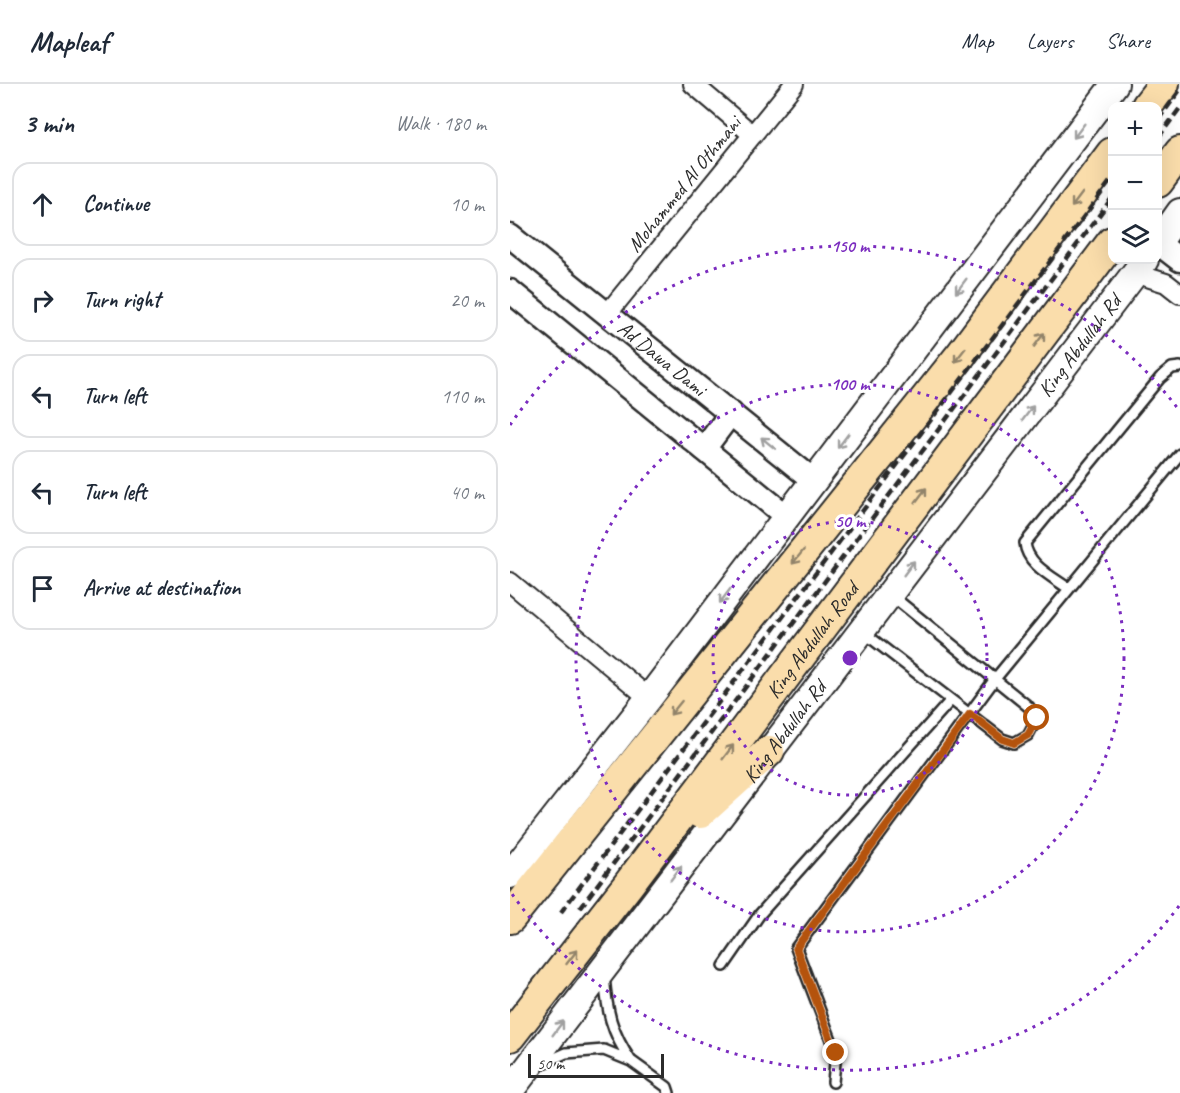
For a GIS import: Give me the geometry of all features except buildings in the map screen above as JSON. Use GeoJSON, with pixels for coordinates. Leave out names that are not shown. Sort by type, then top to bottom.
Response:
{"type":"FeatureCollection","features":[{"type":"Feature","properties":{"kind":"highway"},"geometry":{"type":"LineString","coordinates":[[1151,102],[1164,84]]}},
{"type":"Feature","properties":{"kind":"highway"},"geometry":{"type":"LineString","coordinates":[[1162,177],[1180,152]]}},
{"type":"Feature","properties":{"kind":"highway"},"geometry":{"type":"LineString","coordinates":[[510,918],[960,356],[1111,156]]}},
{"type":"Feature","properties":{"kind":"highway","name":"King Abdullah Road"},"geometry":{"type":"LineString","coordinates":[[510,1036],[628,885],[1108,249]]}},
{"type":"Feature","properties":{"kind":"highway"},"geometry":{"type":"LineString","coordinates":[[628,885],[652,869],[709,802],[770,751]]}},
{"type":"Feature","properties":{"kind":"main road"},"geometry":{"type":"LineString","coordinates":[[510,875],[649,698],[1114,84]]}},
{"type":"Feature","properties":{"kind":"main road"},"geometry":{"type":"LineString","coordinates":[[1162,237],[1180,212]]}},
{"type":"Feature","properties":{"kind":"main road","name":"King Abdullah Rd"},"geometry":{"type":"LineString","coordinates":[[510,1091],[1139,266]]}},
{"type":"Feature","properties":{"kind":"street"},"geometry":{"type":"LineString","coordinates":[[693,84],[753,135]]}},
{"type":"Feature","properties":{"kind":"street","name":"Mohammed Al Othmani"},"geometry":{"type":"LineString","coordinates":[[608,313],[794,84]]}},
{"type":"Feature","properties":{"kind":"street","name":"Ad Dawa Dami"},"geometry":{"type":"LineString","coordinates":[[510,236],[813,480]]}},
{"type":"Feature","properties":{"kind":"street"},"geometry":{"type":"LineString","coordinates":[[1162,246],[1180,260]]}},
{"type":"Feature","properties":{"kind":"street"},"geometry":{"type":"LineString","coordinates":[[1139,266],[1180,294]]}},
{"type":"Feature","properties":{"kind":"street","name":"Ad Dawa Dami"},"geometry":{"type":"LineString","coordinates":[[510,291],[786,516]]}},
{"type":"Feature","properties":{"kind":"street"},"geometry":{"type":"LineString","coordinates":[[704,449],[731,413]]}},
{"type":"Feature","properties":{"kind":"street"},"geometry":{"type":"LineString","coordinates":[[510,582],[649,698]]}},
{"type":"Feature","properties":{"kind":"lane"},"geometry":{"type":"LineString","coordinates":[[1069,589],[1033,562],[1026,554],[1025,543],[1160,378],[1172,368],[1180,366]]}},
{"type":"Feature","properties":{"kind":"lane"},"geometry":{"type":"LineString","coordinates":[[833,1082],[836,1053],[796,948],[995,679],[1180,454]]}},
{"type":"Feature","properties":{"kind":"lane"},"geometry":{"type":"LineString","coordinates":[[861,630],[1002,739],[1014,743],[1028,735],[1037,718],[1029,707],[890,593]]}},
{"type":"Feature","properties":{"kind":"lane"},"geometry":{"type":"LineString","coordinates":[[724,966],[760,914],[951,700]]}},
{"type":"Feature","properties":{"kind":"lane"},"geometry":{"type":"LineString","coordinates":[[604,968],[606,1006],[615,1038],[631,1060]]}},
{"type":"Feature","properties":{"kind":"lane"},"geometry":{"type":"LineString","coordinates":[[526,1071],[566,1053],[604,1050],[631,1060],[666,1086],[669,1093]]}},
{"type":"Feature","properties":{"kind":"railway"},"geometry":{"type":"LineString","coordinates":[[1162,115],[1180,90]]}},
{"type":"Feature","properties":{"kind":"railway"},"geometry":{"type":"LineString","coordinates":[[1162,133],[1180,108]]}},
{"type":"Feature","properties":{"kind":"railway"},"geometry":{"type":"LineString","coordinates":[[561,912],[1108,184]]}},
{"type":"Feature","properties":{"kind":"railway"},"geometry":{"type":"LineString","coordinates":[[580,908],[1108,203]]}},
{"type":"Feature","properties":{"kind":"route"},"geometry":{"type":"LineString","coordinates":[[836,1053],[796,948],[970,714],[1002,739],[1014,743],[1028,735],[1037,718]]}}]}
